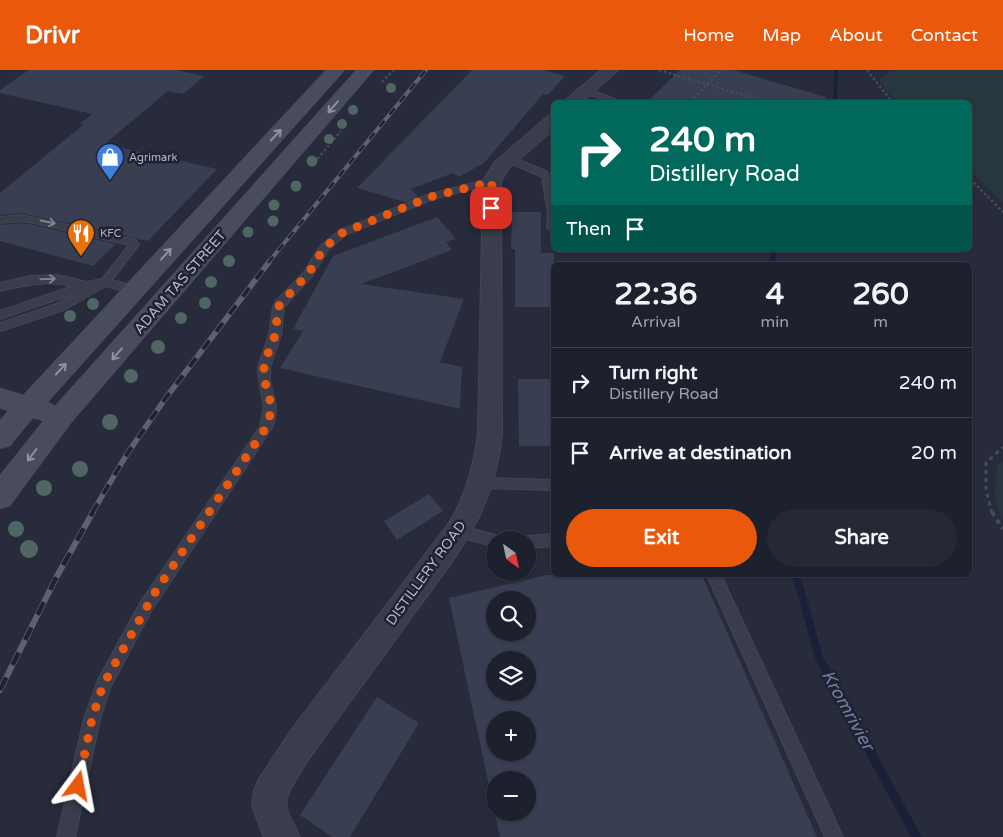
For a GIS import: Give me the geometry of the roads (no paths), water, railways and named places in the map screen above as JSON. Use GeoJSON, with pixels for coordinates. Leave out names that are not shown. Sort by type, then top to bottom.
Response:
{"type":"FeatureCollection","features":[{"type":"Feature","properties":{"kind":"main road","name":"ADAM TAS STREET"},"geometry":{"type":"LineString","coordinates":[[0,438],[133,290],[336,70]]}},
{"type":"Feature","properties":{"kind":"main road","name":"ADAM TAS STREET"},"geometry":{"type":"LineString","coordinates":[[0,498],[62,416],[365,70]]}},
{"type":"Feature","properties":{"kind":"main road"},"geometry":{"type":"LineString","coordinates":[[0,398],[62,416]]}},
{"type":"Feature","properties":{"kind":"street"},"geometry":{"type":"LineString","coordinates":[[576,100],[610,70]]}},
{"type":"Feature","properties":{"kind":"street"},"geometry":{"type":"LineString","coordinates":[[492,182],[501,166],[551,123]]}},
{"type":"Feature","properties":{"kind":"street","name":"DISTILLERY ROAD"},"geometry":{"type":"LineString","coordinates":[[283,837],[273,820],[269,806],[271,791],[303,740],[459,531],[472,509],[482,483],[489,453],[490,433],[492,182]]}},
{"type":"Feature","properties":{"kind":"lane"},"geometry":{"type":"LineString","coordinates":[[586,91],[613,100]]}},
{"type":"Feature","properties":{"kind":"lane"},"geometry":{"type":"LineString","coordinates":[[509,159],[543,173],[546,176],[551,193]]}},
{"type":"Feature","properties":{"kind":"lane"},"geometry":{"type":"LineString","coordinates":[[66,837],[92,719],[103,685],[145,608],[270,420],[271,403],[264,369],[276,334],[280,304],[308,274],[324,248],[342,233],[430,197],[492,182]]}},
{"type":"Feature","properties":{"kind":"lane"},"geometry":{"type":"LineString","coordinates":[[0,220],[22,218],[34,220],[132,242],[133,247],[105,282],[60,307],[0,327]]}},
{"type":"Feature","properties":{"kind":"lane"},"geometry":{"type":"LineString","coordinates":[[0,287],[31,280],[57,279],[87,286]]}},
{"type":"Feature","properties":{"kind":"lane"},"geometry":{"type":"LineString","coordinates":[[0,315],[87,286],[105,282],[133,290]]}},
{"type":"Feature","properties":{"kind":"lane"},"geometry":{"type":"LineString","coordinates":[[482,483],[551,485]]}},
{"type":"Feature","properties":{"kind":"lane"},"geometry":{"type":"LineString","coordinates":[[459,531],[486,538]]}},
{"type":"Feature","properties":{"kind":"lane"},"geometry":{"type":"LineString","coordinates":[[536,541],[551,540]]}},
{"type":"Feature","properties":{"kind":"lane"},"geometry":{"type":"LineString","coordinates":[[715,577],[834,837]]}},
{"type":"Feature","properties":{"kind":"waterway","name":"Kromrivier"},"geometry":{"type":"LineString","coordinates":[[835,100],[836,70]]}},
{"type":"Feature","properties":{"kind":"waterway","name":"Kromrivier"},"geometry":{"type":"LineString","coordinates":[[772,262],[774,252]]}},
{"type":"Feature","properties":{"kind":"waterway","name":"Kromrivier"},"geometry":{"type":"LineString","coordinates":[[797,577],[819,658],[917,837]]}},
{"type":"Feature","properties":{"kind":"railway"},"geometry":{"type":"LineString","coordinates":[[268,263],[426,70]]}},
{"type":"Feature","properties":{"kind":"railway"},"geometry":{"type":"LineString","coordinates":[[92,513],[127,454],[165,399],[269,262]]}},
{"type":"Feature","properties":{"kind":"railway"},"geometry":{"type":"LineString","coordinates":[[0,690],[57,576],[93,512]]}},
{"type":"Feature","properties":{"kind":"place","name":"Agrimark"},"geometry":{"type":"Point","coordinates":[110,181]}},
{"type":"Feature","properties":{"kind":"place","name":"KFC"},"geometry":{"type":"Point","coordinates":[81,257]}}]}
